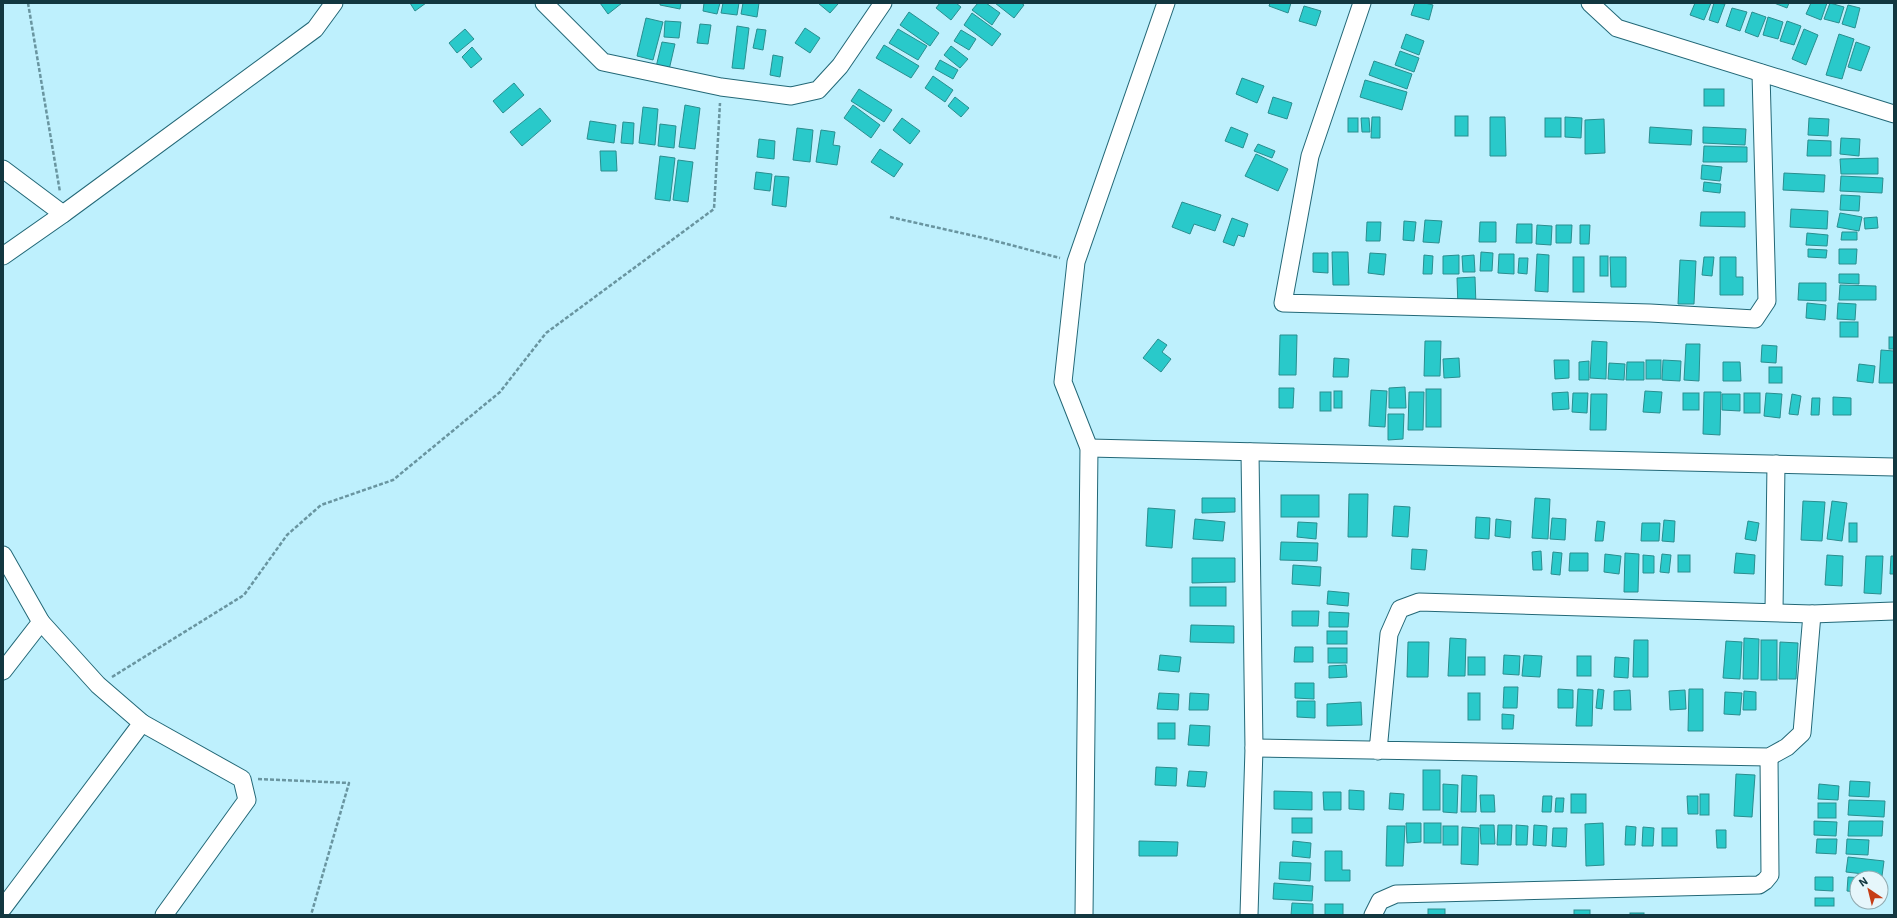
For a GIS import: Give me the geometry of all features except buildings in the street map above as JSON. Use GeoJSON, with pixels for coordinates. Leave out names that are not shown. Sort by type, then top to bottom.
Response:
{"type":"FeatureCollection","features":[{"type":"Feature","properties":{"kind":"street"},"geometry":{"type":"LineString","coordinates":[[3,256],[63,214],[315,29],[334,3]]}},
{"type":"Feature","properties":{"kind":"street"},"geometry":{"type":"LineString","coordinates":[[544,3],[603,62],[721,87],[791,96],[818,90],[840,66],[883,3]]}},
{"type":"Feature","properties":{"kind":"street"},"geometry":{"type":"LineString","coordinates":[[1084,915],[1089,448],[1063,382],[1076,262],[1166,3]]}},
{"type":"Feature","properties":{"kind":"street"},"geometry":{"type":"LineString","coordinates":[[1362,3],[1310,156],[1283,303],[1650,313],[1755,319],[1767,301],[1761,73]]}},
{"type":"Feature","properties":{"kind":"street"},"geometry":{"type":"LineString","coordinates":[[1590,3],[1617,28],[1894,114]]}},
{"type":"Feature","properties":{"kind":"street"},"geometry":{"type":"LineString","coordinates":[[3,169],[63,214]]}},
{"type":"Feature","properties":{"kind":"street"},"geometry":{"type":"LineString","coordinates":[[1089,448],[1894,467]]}},
{"type":"Feature","properties":{"kind":"street"},"geometry":{"type":"LineString","coordinates":[[1248,915],[1254,748],[1250,452]]}},
{"type":"Feature","properties":{"kind":"street"},"geometry":{"type":"LineString","coordinates":[[1774,611],[1776,464]]}},
{"type":"Feature","properties":{"kind":"street"},"geometry":{"type":"LineString","coordinates":[[3,555],[41,622],[98,686],[142,723],[242,779],[248,800],[164,915]]}},
{"type":"Feature","properties":{"kind":"street"},"geometry":{"type":"LineString","coordinates":[[1378,750],[1389,634],[1400,609],[1419,602],[1774,611],[1812,614],[1894,610]]}},
{"type":"Feature","properties":{"kind":"street"},"geometry":{"type":"LineString","coordinates":[[1254,748],[1769,757],[1787,747],[1802,733],[1812,614]]}},
{"type":"Feature","properties":{"kind":"street"},"geometry":{"type":"LineString","coordinates":[[3,671],[41,622]]}},
{"type":"Feature","properties":{"kind":"street"},"geometry":{"type":"LineString","coordinates":[[3,908],[142,723]]}},
{"type":"Feature","properties":{"kind":"street"},"geometry":{"type":"LineString","coordinates":[[1373,915],[1380,901],[1396,894],[1759,885],[1765,882],[1770,875],[1769,757]]}},
{"type":"Feature","properties":{"kind":"path"},"geometry":{"type":"LineString","coordinates":[[28,3],[63,214]]}},
{"type":"Feature","properties":{"kind":"path"},"geometry":{"type":"LineString","coordinates":[[98,686],[244,595],[286,535],[321,505],[393,480],[500,392],[546,333],[714,209],[721,87]]}},
{"type":"Feature","properties":{"kind":"path"},"geometry":{"type":"LineString","coordinates":[[890,216],[988,239],[1076,262]]}},
{"type":"Feature","properties":{"kind":"path"},"geometry":{"type":"LineString","coordinates":[[242,779],[349,783],[311,915]]}}]}
